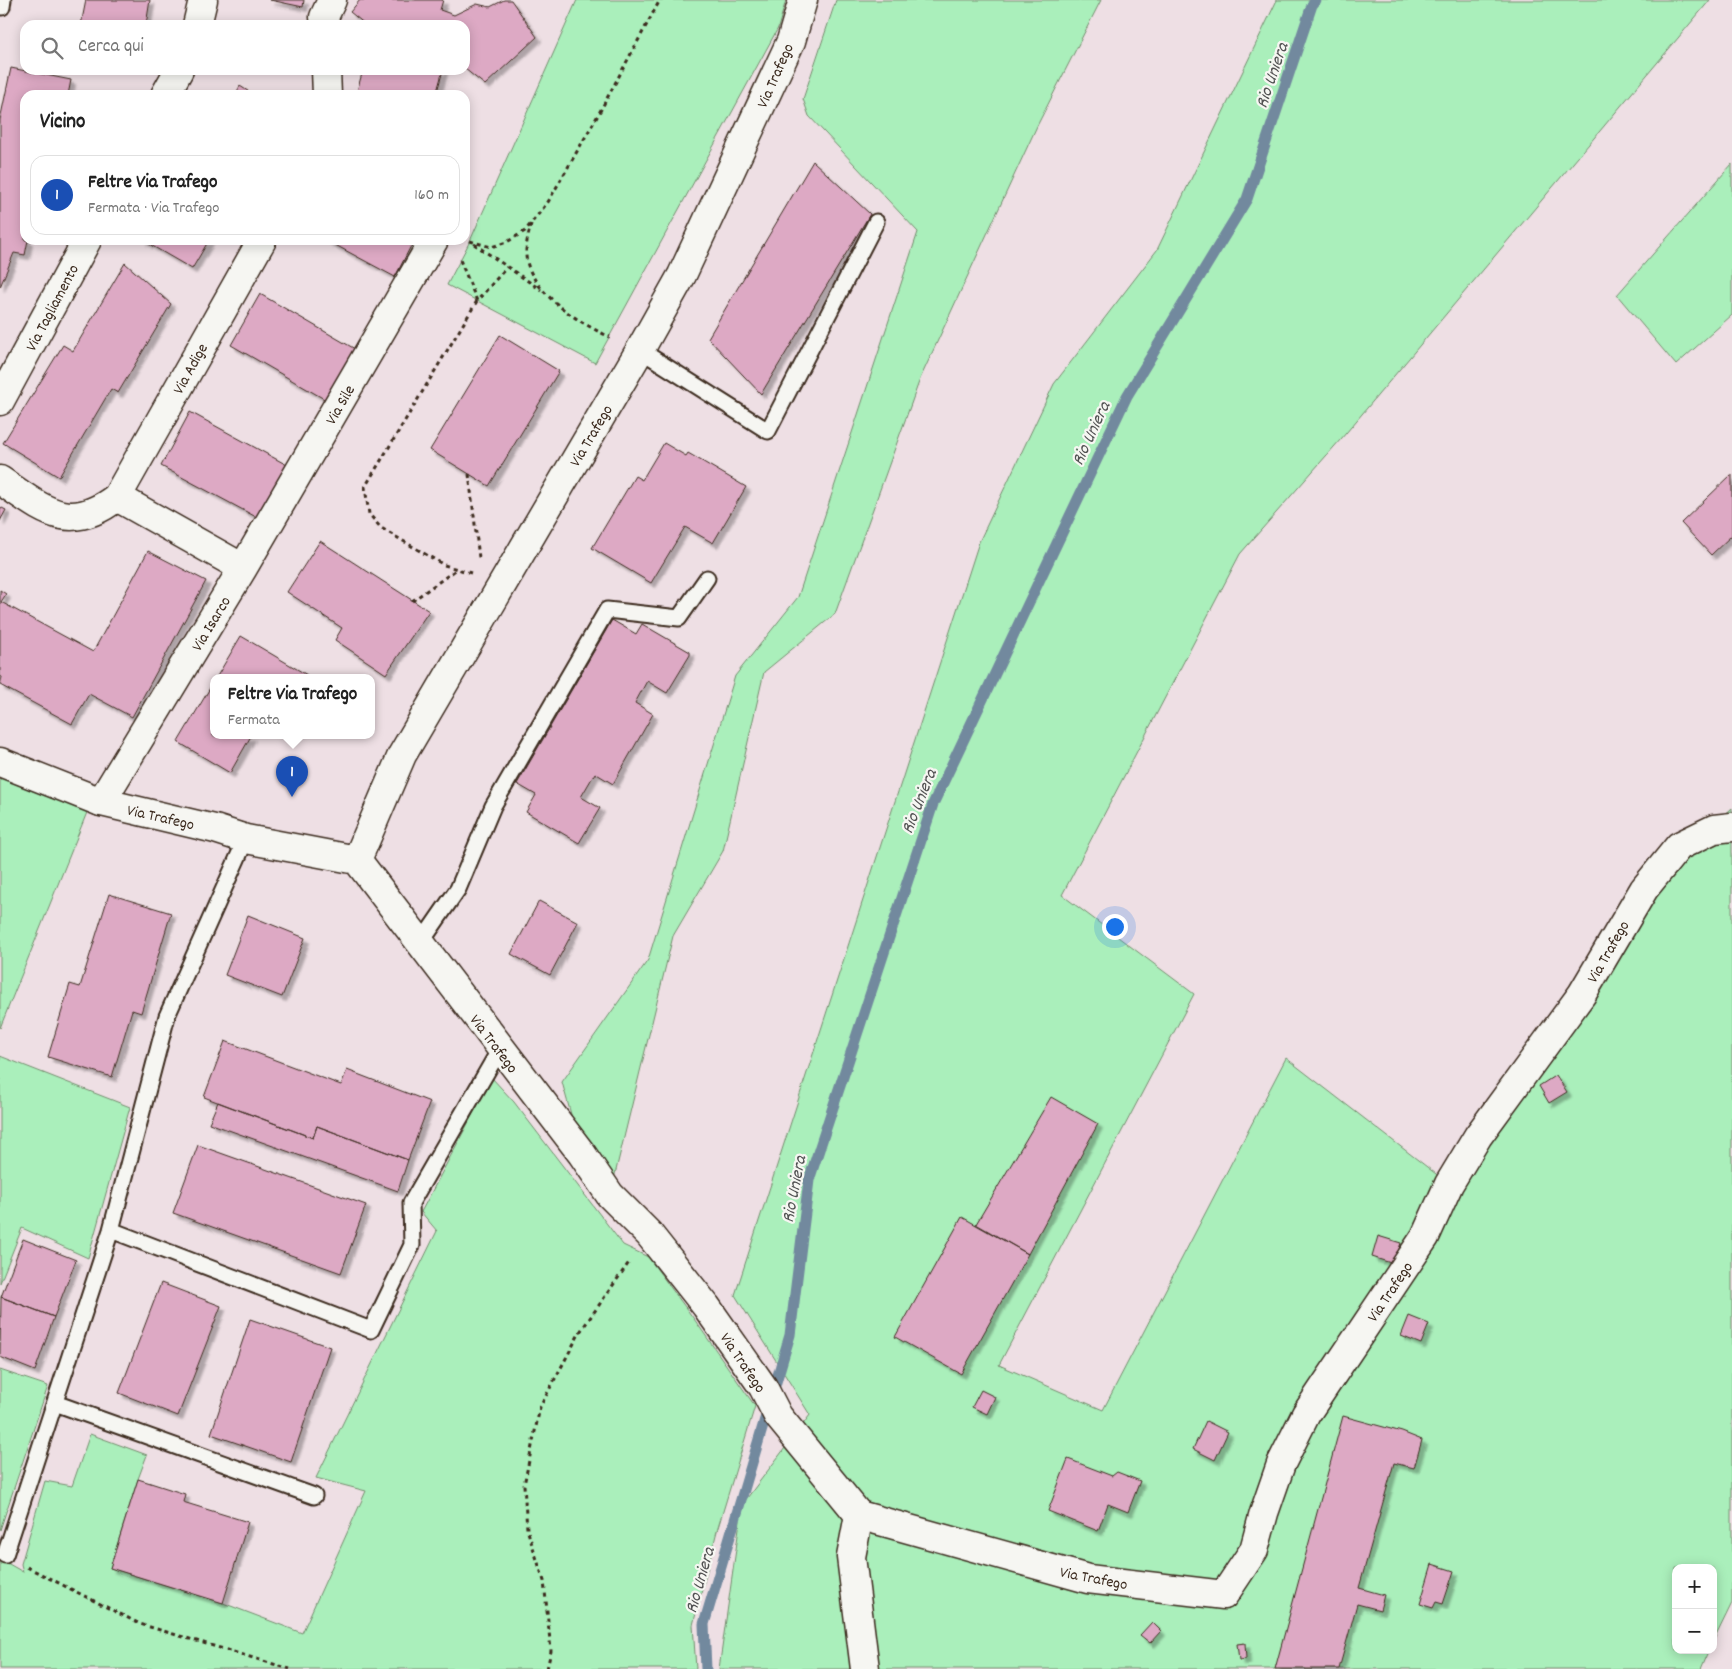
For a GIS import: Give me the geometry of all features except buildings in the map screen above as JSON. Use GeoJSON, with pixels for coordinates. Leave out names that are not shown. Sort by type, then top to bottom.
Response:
{"type":"FeatureCollection","features":[{"type":"Feature","properties":{"kind":"street"},"geometry":{"type":"LineString","coordinates":[[198,20],[203,0]]}},
{"type":"Feature","properties":{"kind":"street"},"geometry":{"type":"LineString","coordinates":[[324,20],[332,0]]}},
{"type":"Feature","properties":{"kind":"street","name":"Via Trafego"},"geometry":{"type":"LineString","coordinates":[[356,860],[402,756],[492,579],[640,350],[682,275],[786,50],[803,0]]}},
{"type":"Feature","properties":{"kind":"street"},"geometry":{"type":"LineString","coordinates":[[168,90],[176,75]]}},
{"type":"Feature","properties":{"kind":"street"},"geometry":{"type":"LineString","coordinates":[[326,75],[327,90]]}},
{"type":"Feature","properties":{"kind":"street","name":"Via Tagliamento"},"geometry":{"type":"LineString","coordinates":[[0,401],[84,245]]}},
{"type":"Feature","properties":{"kind":"street","name":"Via Adige"},"geometry":{"type":"LineString","coordinates":[[117,497],[259,245]]}},
{"type":"Feature","properties":{"kind":"street","name":"Via Sile"},"geometry":{"type":"LineString","coordinates":[[243,568],[431,245]]}},
{"type":"Feature","properties":{"kind":"street"},"geometry":{"type":"LineString","coordinates":[[0,480],[52,513],[70,516],[87,515],[103,508],[117,497],[243,568]]}},
{"type":"Feature","properties":{"kind":"street","name":"Via Isarco"},"geometry":{"type":"LineString","coordinates":[[101,802],[243,568]]}},
{"type":"Feature","properties":{"kind":"street","name":"Via Trafego"},"geometry":{"type":"LineString","coordinates":[[0,762],[101,802],[215,829],[246,839],[356,860],[582,1154],[610,1195],[649,1234],[706,1306],[763,1387],[778,1416],[859,1515],[1088,1579],[1224,1595],[1254,1550],[1264,1513],[1281,1464],[1306,1414],[1425,1237],[1449,1184],[1478,1136],[1582,994],[1644,889],[1679,846],[1714,829],[1732,827]]}},
{"type":"Feature","properties":{"kind":"street"},"geometry":{"type":"LineString","coordinates":[[859,1515],[850,1557],[865,1669]]}},
{"type":"Feature","properties":{"kind":"lane"},"geometry":{"type":"LineString","coordinates":[[0,7],[2,7],[3,0]]}},
{"type":"Feature","properties":{"kind":"lane"},"geometry":{"type":"LineString","coordinates":[[640,350],[768,431],[876,222]]}},
{"type":"Feature","properties":{"kind":"lane"},"geometry":{"type":"LineString","coordinates":[[420,944],[458,889],[493,806],[607,610],[679,618],[706,578]]}},
{"type":"Feature","properties":{"kind":"lane"},"geometry":{"type":"LineString","coordinates":[[5,1555],[111,1230],[167,1016],[246,839]]}},
{"type":"Feature","properties":{"kind":"lane"},"geometry":{"type":"LineString","coordinates":[[111,1230],[371,1330],[412,1245],[411,1203],[500,1049]]}},
{"type":"Feature","properties":{"kind":"lane"},"geometry":{"type":"LineString","coordinates":[[55,1402],[314,1496]]}},
{"type":"Feature","properties":{"kind":"path"},"geometry":{"type":"LineString","coordinates":[[640,350],[590,328],[543,292],[470,241],[491,248],[508,242],[525,231],[553,193],[598,115],[660,0]]}},
{"type":"Feature","properties":{"kind":"path"},"geometry":{"type":"LineString","coordinates":[[531,223],[526,247],[526,261],[543,292]]}},
{"type":"Feature","properties":{"kind":"path"},"geometry":{"type":"LineString","coordinates":[[459,257],[477,301]]}},
{"type":"Feature","properties":{"kind":"path"},"geometry":{"type":"LineString","coordinates":[[469,474],[492,579],[444,565],[381,528],[369,514],[365,487],[477,301],[507,267]]}},
{"type":"Feature","properties":{"kind":"path"},"geometry":{"type":"LineString","coordinates":[[412,601],[457,569]]}},
{"type":"Feature","properties":{"kind":"path"},"geometry":{"type":"LineString","coordinates":[[547,1669],[551,1651],[544,1581],[527,1529],[524,1485],[540,1408],[580,1332],[649,1234]]}},
{"type":"Feature","properties":{"kind":"path"},"geometry":{"type":"LineString","coordinates":[[5,1555],[36,1573],[140,1624],[290,1669]]}},
{"type":"Feature","properties":{"kind":"green space"},"geometry":{"type":"Polygon","coordinates":[[[577,0],[786,0],[778,28],[595,363],[447,285],[468,245],[470,245],[470,241],[577,0]]]}},
{"type":"Feature","properties":{"kind":"green space"},"geometry":{"type":"Polygon","coordinates":[[[836,0],[1101,0],[1037,126],[920,379],[835,614],[764,672],[723,851],[673,936],[610,1195],[582,1154],[562,1082],[648,960],[735,676],[798,597],[918,232],[809,116],[803,99],[836,0]]]}},
{"type":"Feature","properties":{"kind":"green space"},"geometry":{"type":"Polygon","coordinates":[[[1277,0],[1710,0],[1341,439],[1240,554],[1062,895],[1194,994],[999,1365],[1103,1410],[1286,1058],[1449,1184],[1644,889],[1732,808],[1732,1603],[1717,1634],[1717,1564],[1672,1564],[1672,1654],[1707,1654],[1701,1669],[719,1669],[740,1521],[738,1510],[810,1415],[735,1295],[979,542],[1054,384],[1157,250],[1277,0]]]}},
{"type":"Feature","properties":{"kind":"green space"},"geometry":{"type":"Polygon","coordinates":[[[1732,164],[1732,315],[1676,365],[1617,295],[1732,164]]]}},
{"type":"Feature","properties":{"kind":"green space"},"geometry":{"type":"Polygon","coordinates":[[[0,774],[92,800],[0,1028],[0,774]]]}},
{"type":"Feature","properties":{"kind":"green space"},"geometry":{"type":"Polygon","coordinates":[[[0,1056],[130,1107],[88,1258],[22,1228],[0,1283],[0,1056]]]}},
{"type":"Feature","properties":{"kind":"green space"},"geometry":{"type":"Polygon","coordinates":[[[492,1078],[514,1102],[623,1245],[648,1257],[755,1406],[717,1531],[693,1625],[696,1669],[0,1669],[0,1559],[23,1572],[21,1564],[45,1481],[72,1486],[90,1434],[147,1455],[110,1568],[223,1603],[302,1633],[366,1491],[316,1478],[437,1231],[421,1212],[492,1078]]]}},
{"type":"Feature","properties":{"kind":"green space"},"geometry":{"type":"Polygon","coordinates":[[[0,1370],[48,1386],[0,1530],[0,1370]]]}},
{"type":"Feature","properties":{"kind":"waterway","name":"Rio Uniera"},"geometry":{"type":"LineString","coordinates":[[706,1669],[704,1624],[790,1335],[809,1180],[933,804],[1127,396],[1247,199],[1312,5],[1316,0]]}},
{"type":"Feature","properties":{"kind":"place","name":"Feltre Via Trafego"},"geometry":{"type":"Point","coordinates":[292,797]}}]}
